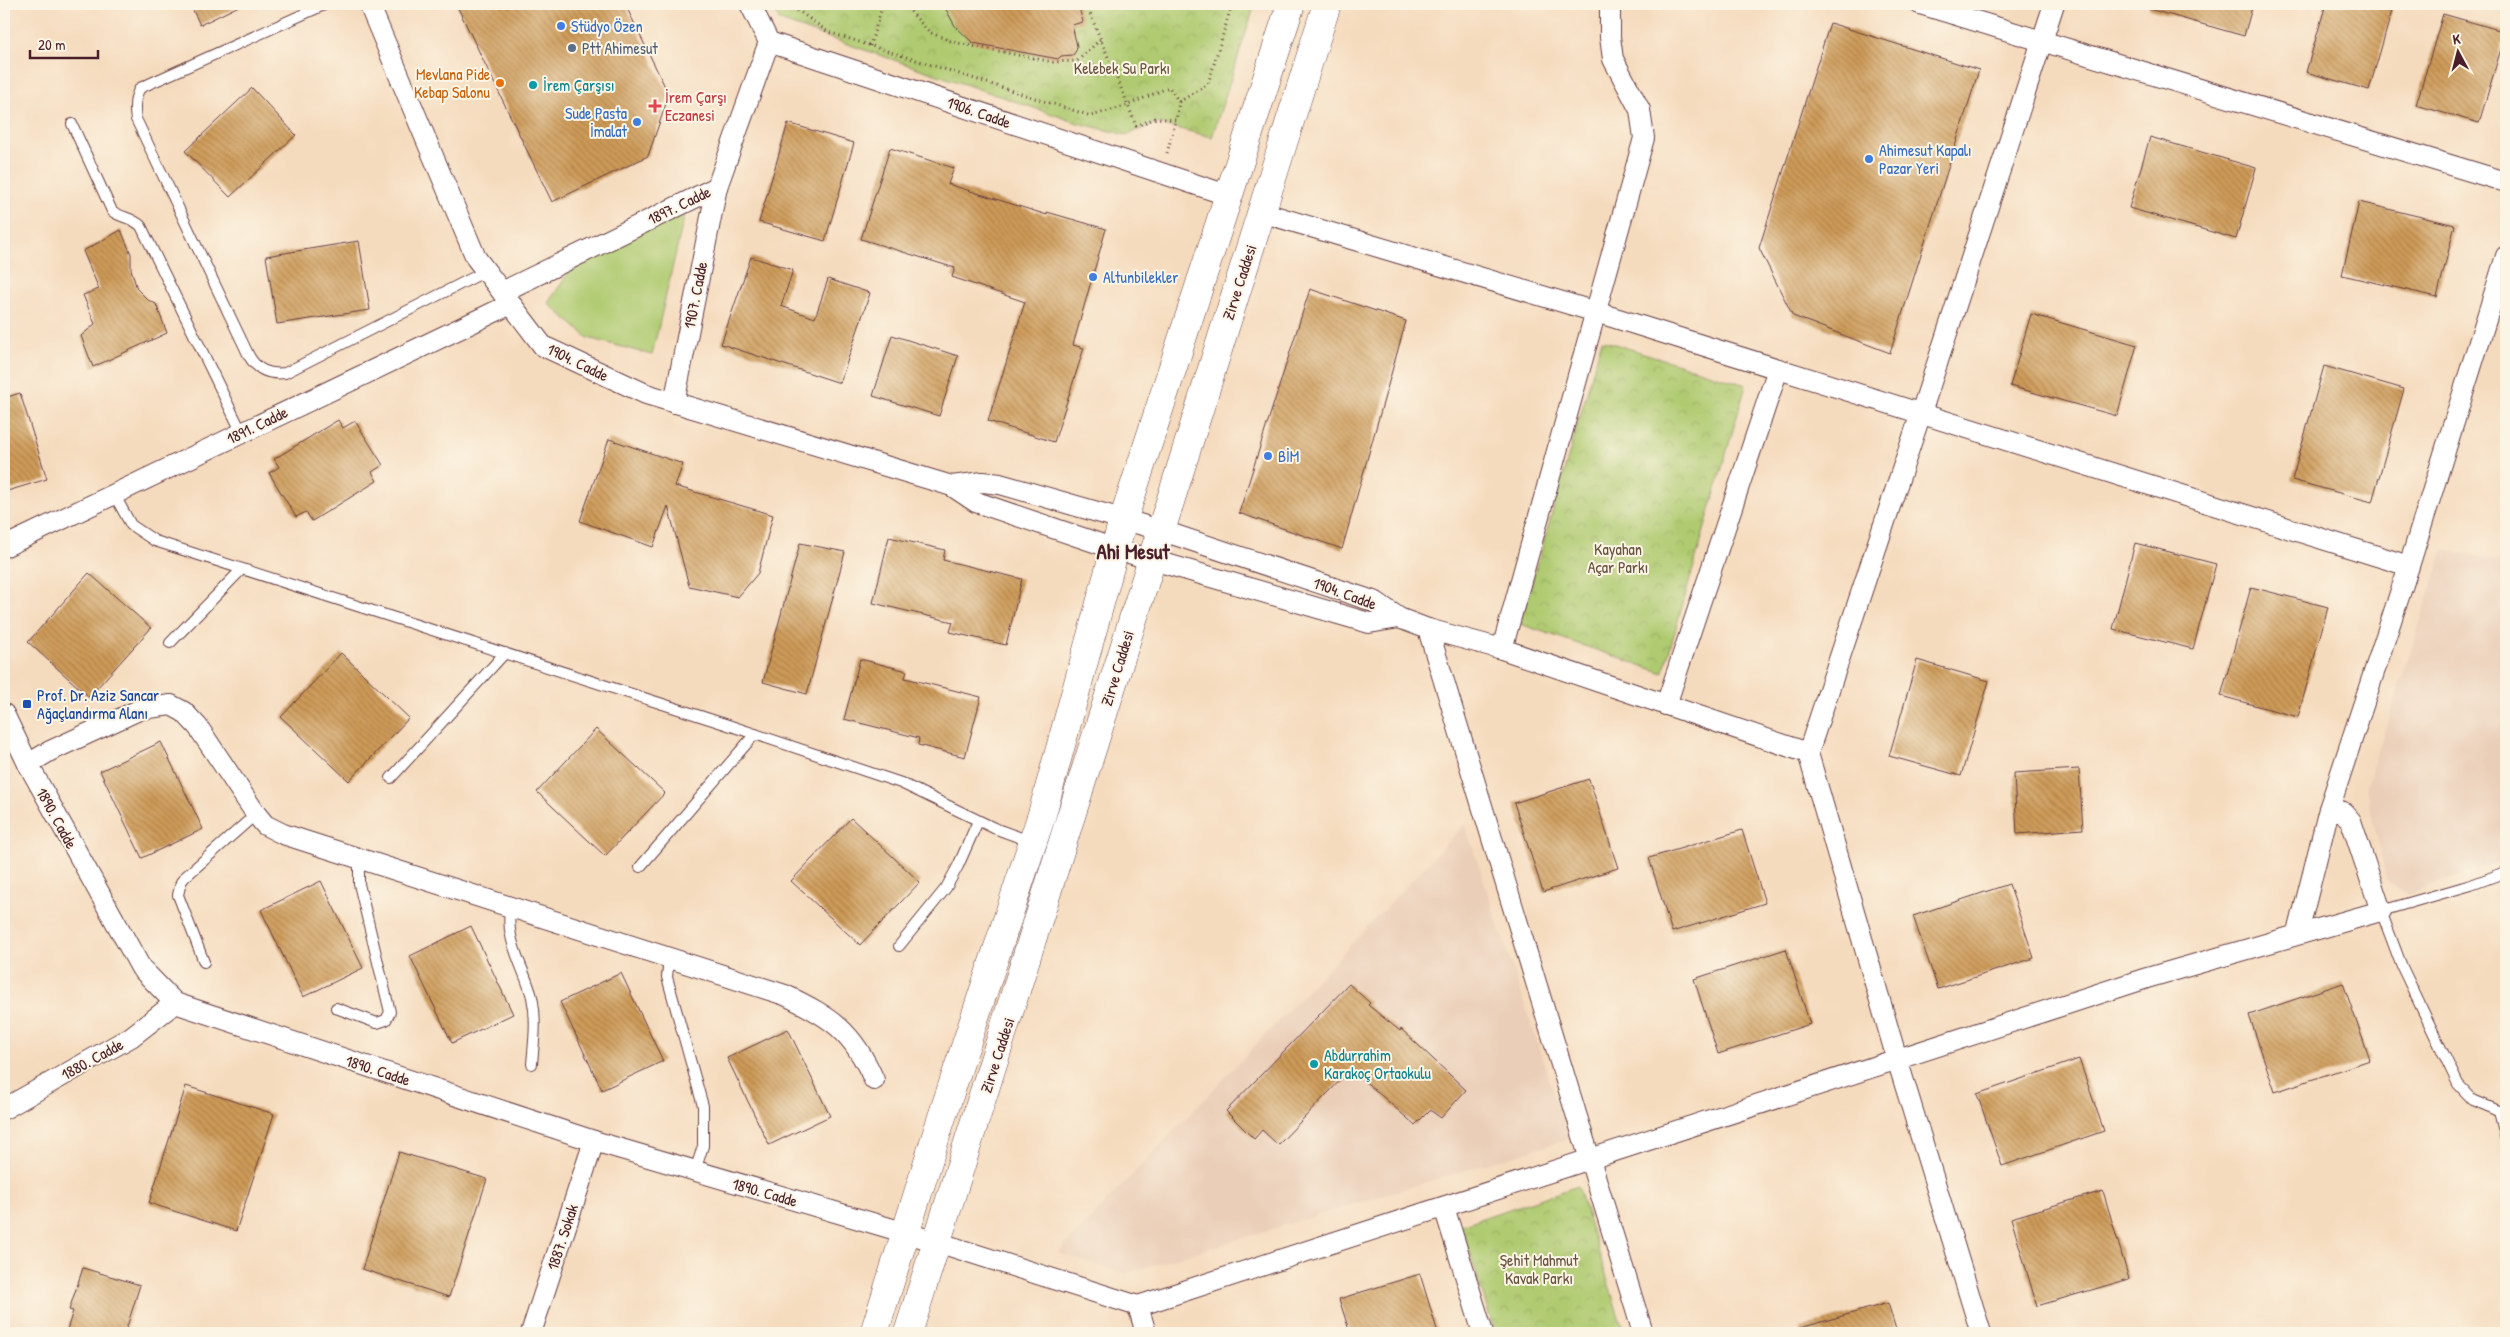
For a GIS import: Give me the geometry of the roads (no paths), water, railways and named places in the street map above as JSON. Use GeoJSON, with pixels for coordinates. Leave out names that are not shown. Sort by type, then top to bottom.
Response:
{"type":"FeatureCollection","features":[{"type":"Feature","properties":{"kind":"main road","name":"Zirve Caddesi"},"geometry":{"type":"LineString","coordinates":[[874,1333],[1033,842],[1124,519],[1291,4]]}},
{"type":"Feature","properties":{"kind":"main road","name":"Zirve Caddesi"},"geometry":{"type":"LineString","coordinates":[[908,1333],[1327,4]]}},
{"type":"Feature","properties":{"kind":"street","name":"1904. Cadde"},"geometry":{"type":"LineString","coordinates":[[369,4],[476,258],[543,346],[646,394],[952,486],[976,502],[1115,549],[1369,624],[1399,618]]}},
{"type":"Feature","properties":{"kind":"street"},"geometry":{"type":"LineString","coordinates":[[750,4],[769,42]]}},
{"type":"Feature","properties":{"kind":"street"},"geometry":{"type":"LineString","coordinates":[[1502,649],[1644,138],[1640,110],[1613,59],[1610,38],[1610,4]]}},
{"type":"Feature","properties":{"kind":"street"},"geometry":{"type":"LineString","coordinates":[[1920,4],[2506,182]]}},
{"type":"Feature","properties":{"kind":"street"},"geometry":{"type":"LineString","coordinates":[[1981,1333],[1897,1059],[1808,753],[2054,4]]}},
{"type":"Feature","properties":{"kind":"street","name":"1906. Cadde"},"geometry":{"type":"LineString","coordinates":[[769,42],[1230,196]]}},
{"type":"Feature","properties":{"kind":"street","name":"1897. Cadde"},"geometry":{"type":"LineString","coordinates":[[507,298],[717,187],[769,42]]}},
{"type":"Feature","properties":{"kind":"street","name":"1907. Cadde"},"geometry":{"type":"LineString","coordinates":[[674,403],[717,187]]}},
{"type":"Feature","properties":{"kind":"street"},"geometry":{"type":"LineString","coordinates":[[1261,212],[1778,368],[2409,566]]}},
{"type":"Feature","properties":{"kind":"street"},"geometry":{"type":"LineString","coordinates":[[2298,934],[2329,809],[2409,566],[2506,256]]}},
{"type":"Feature","properties":{"kind":"street","name":"1891. Cadde"},"geometry":{"type":"LineString","coordinates":[[4,546],[242,433],[507,298]]}},
{"type":"Feature","properties":{"kind":"street"},"geometry":{"type":"LineString","coordinates":[[1666,705],[1778,368]]}},
{"type":"Feature","properties":{"kind":"street","name":"1904. Cadde"},"geometry":{"type":"LineString","coordinates":[[952,486],[983,482],[1000,484],[1124,519],[1376,602],[1399,618]]}},
{"type":"Feature","properties":{"kind":"street"},"geometry":{"type":"LineString","coordinates":[[1399,618],[1428,629],[1502,649],[1808,753]]}},
{"type":"Feature","properties":{"kind":"street"},"geometry":{"type":"LineString","coordinates":[[1428,629],[1643,1333]]}},
{"type":"Feature","properties":{"kind":"street"},"geometry":{"type":"LineString","coordinates":[[28,764],[50,751],[141,709],[171,704],[184,712],[198,728],[265,825],[283,834],[785,995],[810,1007],[841,1028],[853,1040],[866,1059],[874,1080]]}},
{"type":"Feature","properties":{"kind":"street","name":"1890. Cadde"},"geometry":{"type":"LineString","coordinates":[[4,714],[28,764],[141,968],[175,1003],[594,1142],[937,1242],[1138,1306]]}},
{"type":"Feature","properties":{"kind":"street"},"geometry":{"type":"LineString","coordinates":[[1146,1333],[1138,1306],[2147,978],[2381,911],[2351,821],[2343,812],[2329,809]]}},
{"type":"Feature","properties":{"kind":"street","name":"1880. Cadde"},"geometry":{"type":"LineString","coordinates":[[4,1109],[131,1037],[175,1003]]}},
{"type":"Feature","properties":{"kind":"street","name":"1887. Sokak"},"geometry":{"type":"LineString","coordinates":[[531,1333],[594,1142]]}},
{"type":"Feature","properties":{"kind":"street"},"geometry":{"type":"LineString","coordinates":[[1444,1207],[1483,1333]]}},
{"type":"Feature","properties":{"kind":"lane"},"geometry":{"type":"LineString","coordinates":[[326,4],[140,88],[135,102],[136,120],[249,356],[263,371],[284,373],[486,271]]}},
{"type":"Feature","properties":{"kind":"lane"},"geometry":{"type":"LineString","coordinates":[[72,124],[112,210],[117,214],[130,217],[141,226],[242,433]]}},
{"type":"Feature","properties":{"kind":"lane"},"geometry":{"type":"LineString","coordinates":[[114,494],[131,525],[155,541],[755,734],[900,783],[978,821],[1033,842]]}},
{"type":"Feature","properties":{"kind":"lane"},"geometry":{"type":"LineString","coordinates":[[170,643],[242,569]]}},
{"type":"Feature","properties":{"kind":"lane"},"geometry":{"type":"LineString","coordinates":[[391,778],[505,653]]}},
{"type":"Feature","properties":{"kind":"lane"},"geometry":{"type":"LineString","coordinates":[[640,868],[755,734]]}},
{"type":"Feature","properties":{"kind":"lane"},"geometry":{"type":"LineString","coordinates":[[204,962],[180,902],[179,888],[185,877],[256,814]]}},
{"type":"Feature","properties":{"kind":"lane"},"geometry":{"type":"LineString","coordinates":[[899,946],[946,888],[978,821]]}},
{"type":"Feature","properties":{"kind":"lane"},"geometry":{"type":"LineString","coordinates":[[336,1008],[377,1023],[386,1020],[390,1012],[359,884],[360,858]]}},
{"type":"Feature","properties":{"kind":"lane"},"geometry":{"type":"LineString","coordinates":[[2506,872],[2471,885],[2381,911],[2402,967],[2458,1084],[2473,1100],[2503,1111],[2506,1140]]}},
{"type":"Feature","properties":{"kind":"lane"},"geometry":{"type":"LineString","coordinates":[[511,907],[508,922],[528,983],[535,1015],[536,1032],[532,1064]]}},
{"type":"Feature","properties":{"kind":"lane"},"geometry":{"type":"LineString","coordinates":[[669,958],[667,977],[703,1106],[703,1146],[695,1171]]}},
{"type":"Feature","properties":{"kind":"place","name":"Stüdyo Özen"},"geometry":{"type":"Point","coordinates":[561,26]}},
{"type":"Feature","properties":{"kind":"place","name":"Ptt Ahimesut"},"geometry":{"type":"Point","coordinates":[572,48]}},
{"type":"Feature","properties":{"kind":"place","name":"Mevlana Pide Kebap Salonu"},"geometry":{"type":"Point","coordinates":[500,83]}},
{"type":"Feature","properties":{"kind":"place","name":"İrem Çarşısı"},"geometry":{"type":"Point","coordinates":[533,85]}},
{"type":"Feature","properties":{"kind":"place","name":"İrem Çarşı Eczanesi"},"geometry":{"type":"Point","coordinates":[655,106]}},
{"type":"Feature","properties":{"kind":"place","name":"Sude Pasta İmalat"},"geometry":{"type":"Point","coordinates":[637,122]}},
{"type":"Feature","properties":{"kind":"place","name":"Ahimesut Kapalı Pazar Yeri"},"geometry":{"type":"Point","coordinates":[1869,159]}},
{"type":"Feature","properties":{"kind":"place","name":"Altunbilekler"},"geometry":{"type":"Point","coordinates":[1093,277]}},
{"type":"Feature","properties":{"kind":"place","name":"BİM"},"geometry":{"type":"Point","coordinates":[1268,456]}},
{"type":"Feature","properties":{"kind":"place","name":"Prof. Dr. Aziz Sancar Ağaçlandırma Alanı"},"geometry":{"type":"Point","coordinates":[27,704]}},
{"type":"Feature","properties":{"kind":"place","name":"Abdurrahim Karakoç Ortaokulu"},"geometry":{"type":"Point","coordinates":[1314,1064]}},
{"type":"Feature","properties":{"kind":"district","name":"Ahi Mesut"},"geometry":{"type":"Point","coordinates":[1133,552]}},
{"type":"Feature","properties":{"kind":"park label","name":"Kelebek Su Parkı"},"geometry":{"type":"Point","coordinates":[1122,68]}},
{"type":"Feature","properties":{"kind":"park label","name":"Kayahan Açar Parkı"},"geometry":{"type":"Point","coordinates":[1618,558]}},
{"type":"Feature","properties":{"kind":"park label","name":"Şehit Mahmut Kavak Parkı"},"geometry":{"type":"Point","coordinates":[1539,1269]}}]}
